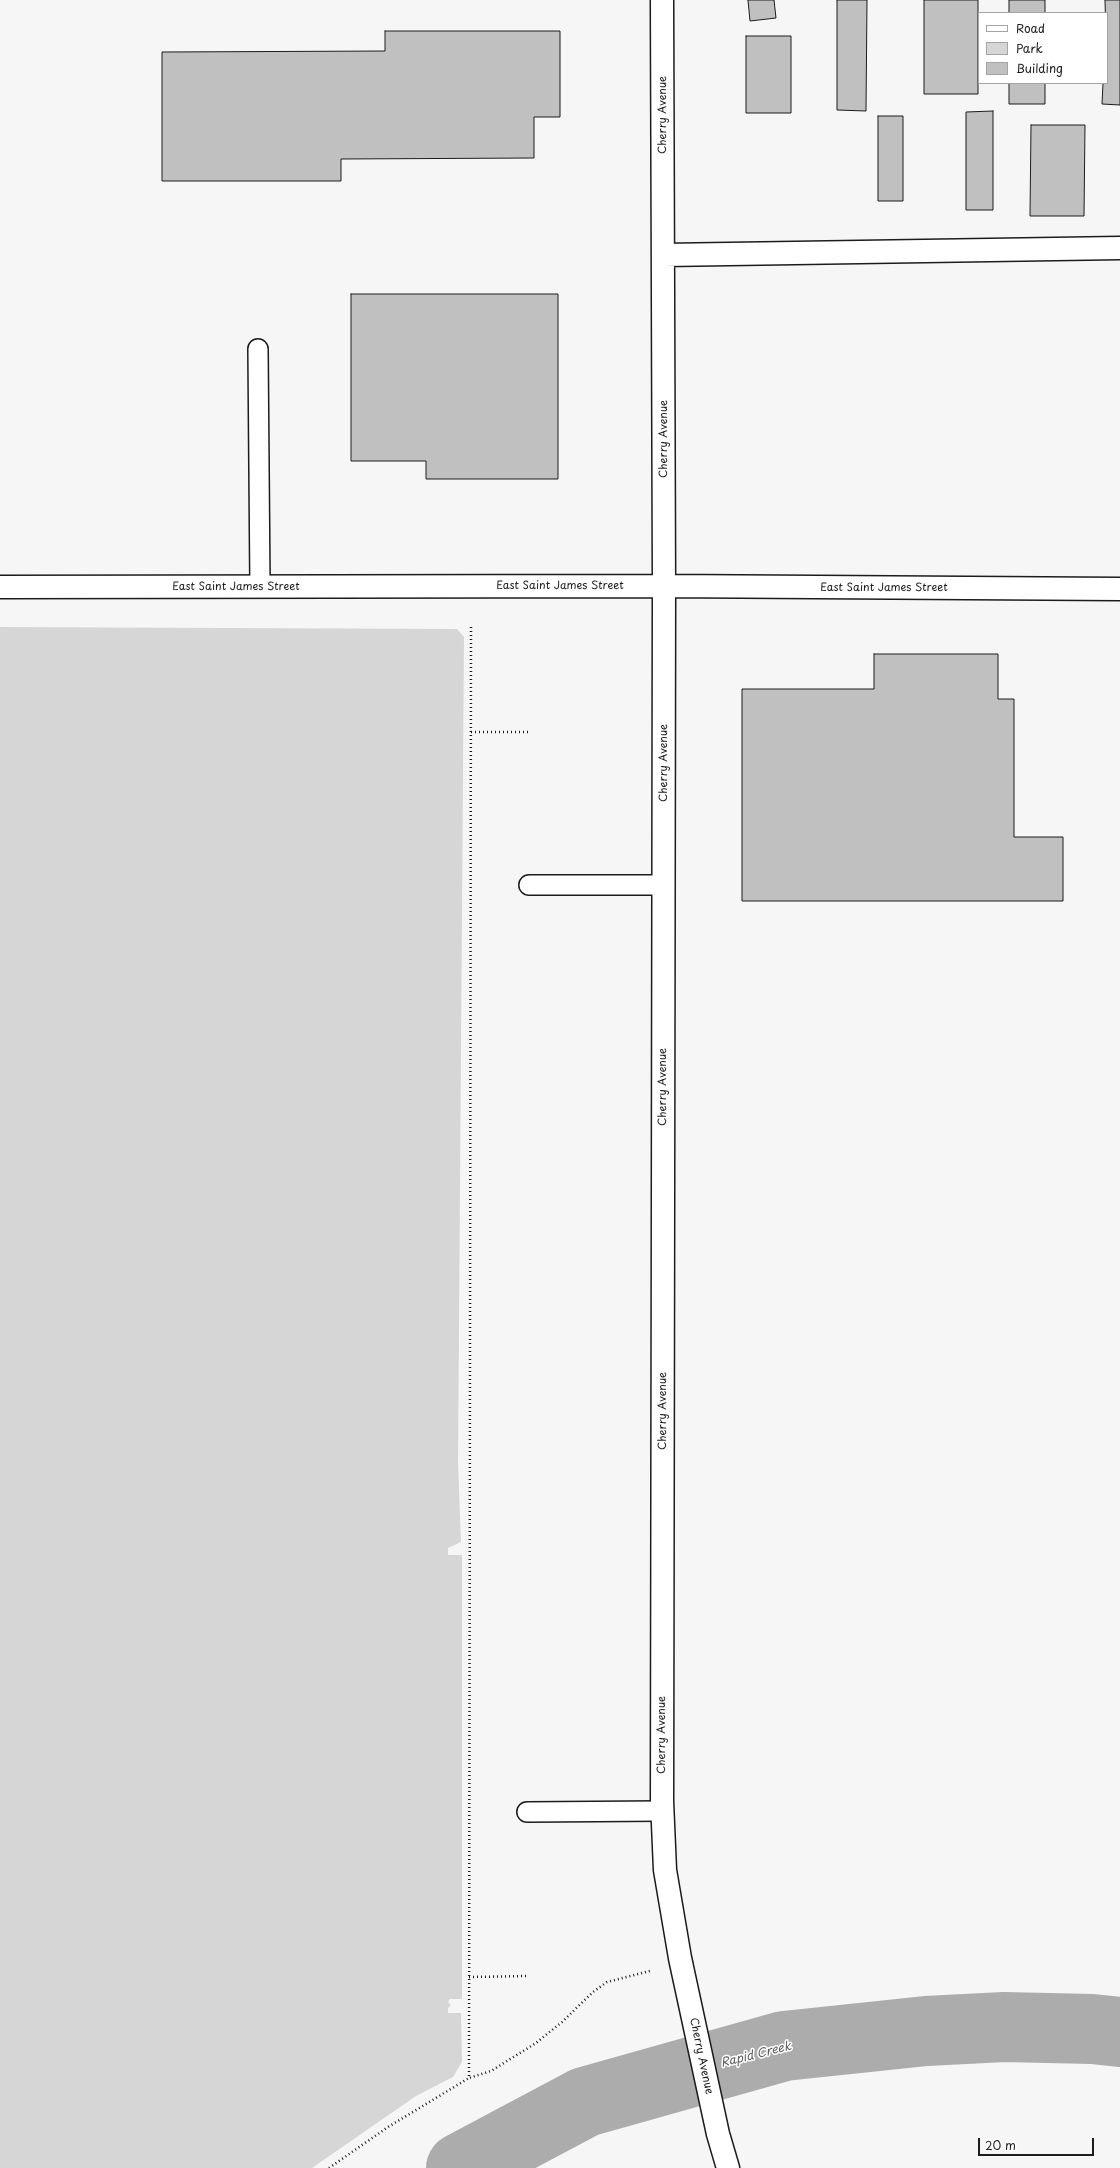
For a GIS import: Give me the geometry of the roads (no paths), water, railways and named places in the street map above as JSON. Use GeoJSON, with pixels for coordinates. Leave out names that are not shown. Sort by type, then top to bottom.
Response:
{"type":"FeatureCollection","features":[{"type":"Feature","properties":{"kind":"street","name":"Cherry Avenue"},"geometry":{"type":"LineString","coordinates":[[662,0],[664,255],[662,1811],[665,1870],[680,1958],[718,2134],[728,2168]]}},
{"type":"Feature","properties":{"kind":"street"},"geometry":{"type":"LineString","coordinates":[[664,255],[1120,248]]}},
{"type":"Feature","properties":{"kind":"street","name":"East Saint James Street"},"geometry":{"type":"LineString","coordinates":[[0,588],[664,586],[1120,589]]}},
{"type":"Feature","properties":{"kind":"lane"},"geometry":{"type":"LineString","coordinates":[[258,349],[260,587]]}},
{"type":"Feature","properties":{"kind":"lane"},"geometry":{"type":"LineString","coordinates":[[529,885],[664,885]]}},
{"type":"Feature","properties":{"kind":"lane"},"geometry":{"type":"LineString","coordinates":[[527,1812],[662,1811]]}},
{"type":"Feature","properties":{"kind":"waterway","name":"Rapid Creek"},"geometry":{"type":"LineString","coordinates":[[461,2168],[585,2102],[784,2046],[926,2031],[1004,2027],[1092,2029],[1120,2032]]}}]}
